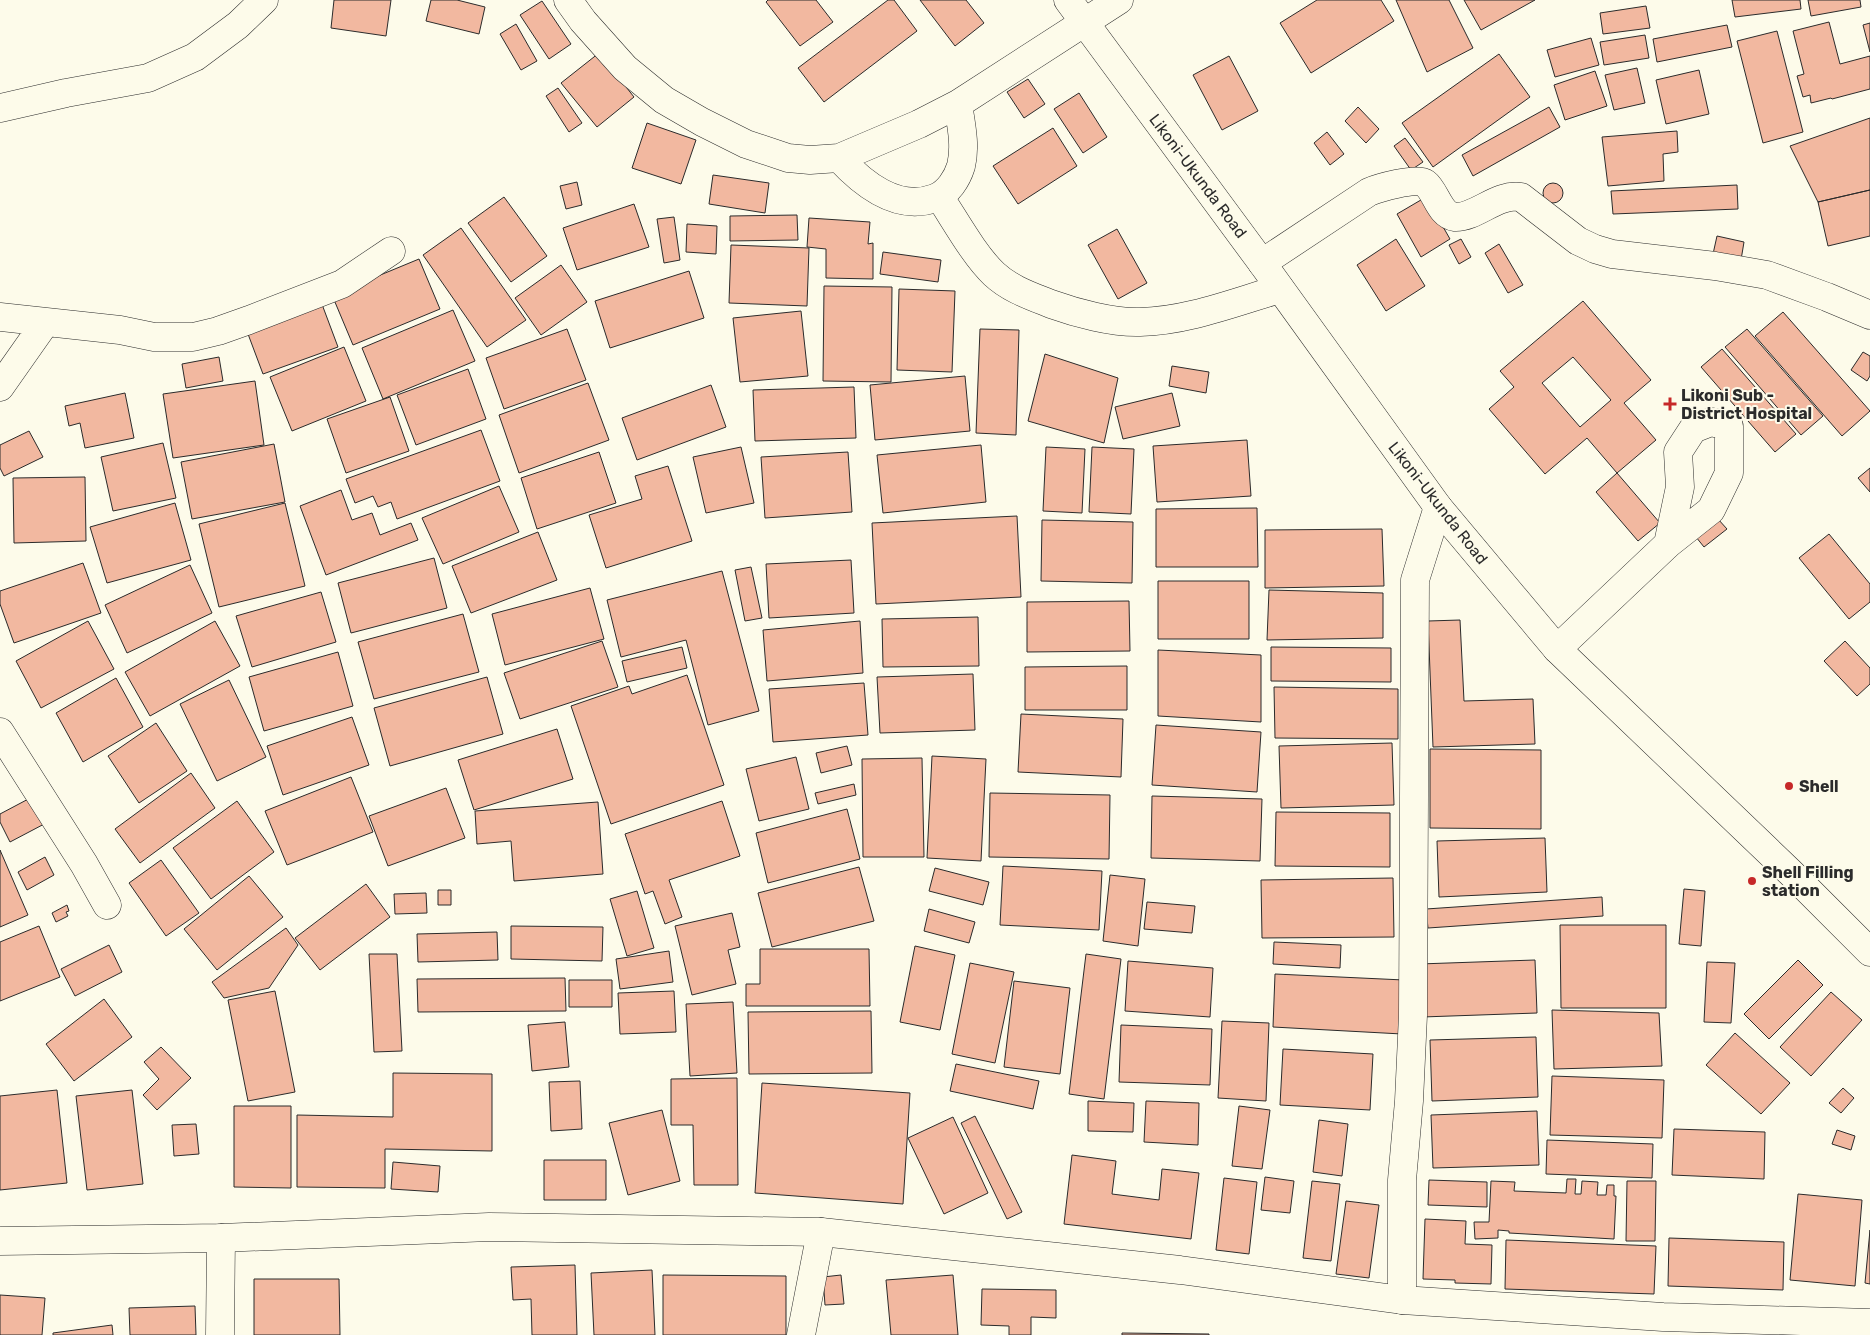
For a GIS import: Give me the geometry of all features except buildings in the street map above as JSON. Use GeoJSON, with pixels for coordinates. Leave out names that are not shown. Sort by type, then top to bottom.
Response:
{"type":"FeatureCollection","features":[{"type":"Feature","properties":{"kind":"main road"},"geometry":{"type":"LineString","coordinates":[[0,108],[66,92],[148,78],[195,57],[238,25],[264,0]]}},
{"type":"Feature","properties":{"kind":"main road"},"geometry":{"type":"LineString","coordinates":[[568,0],[583,21],[625,68],[664,100],[746,144],[788,158],[810,160],[839,158],[919,124],[958,104],[1119,0]]}},
{"type":"Feature","properties":{"kind":"main road","name":"Likoni-Ukunda Road"},"geometry":{"type":"LineString","coordinates":[[1068,0],[1262,262],[1438,507],[1557,649],[1790,872],[1870,952]]}},
{"type":"Feature","properties":{"kind":"main road"},"geometry":{"type":"LineString","coordinates":[[839,158],[854,174],[885,196],[906,202],[924,202],[939,196],[949,189],[961,165],[962,148],[958,104]]}},
{"type":"Feature","properties":{"kind":"main road"},"geometry":{"type":"LineString","coordinates":[[1262,262],[1369,192],[1382,186],[1420,181],[1427,185],[1442,208],[1454,217],[1477,210],[1512,195],[1521,197],[1578,241],[1595,249],[1612,254],[1715,266],[1767,275],[1870,315]]}},
{"type":"Feature","properties":{"kind":"main road"},"geometry":{"type":"LineString","coordinates":[[939,196],[994,274],[1020,292],[1057,306],[1092,316],[1139,322],[1184,317],[1280,289]]}},
{"type":"Feature","properties":{"kind":"main road"},"geometry":{"type":"LineString","coordinates":[[0,317],[120,330],[154,337],[193,337],[218,331],[249,320],[342,284],[391,251]]}},
{"type":"Feature","properties":{"kind":"main road"},"geometry":{"type":"LineString","coordinates":[[0,387],[45,323]]}},
{"type":"Feature","properties":{"kind":"main road"},"geometry":{"type":"LineString","coordinates":[[1402,1300],[1402,1180],[1409,1101],[1413,1015],[1415,580],[1438,507]]}},
{"type":"Feature","properties":{"kind":"main road"},"geometry":{"type":"LineString","coordinates":[[1557,649],[1668,544]]}},
{"type":"Feature","properties":{"kind":"main road"},"geometry":{"type":"LineString","coordinates":[[0,732],[84,864],[107,905]]}},
{"type":"Feature","properties":{"kind":"main road"},"geometry":{"type":"LineString","coordinates":[[0,1241],[220,1238],[489,1227],[821,1232],[1180,1270],[1402,1300],[1664,1317],[1870,1323]]}},
{"type":"Feature","properties":{"kind":"main road"},"geometry":{"type":"LineString","coordinates":[[801,1335],[821,1232]]}},
{"type":"Feature","properties":{"kind":"main road"},"geometry":{"type":"LineString","coordinates":[[220,1238],[220,1335]]}},
{"type":"Feature","properties":{"kind":"place","name":"Likoni Sub - District Hospital"},"geometry":{"type":"Point","coordinates":[1670,404]}},
{"type":"Feature","properties":{"kind":"place","name":"Shell"},"geometry":{"type":"Point","coordinates":[1789,786]}},
{"type":"Feature","properties":{"kind":"place","name":"Shell Filling station"},"geometry":{"type":"Point","coordinates":[1752,881]}}]}
